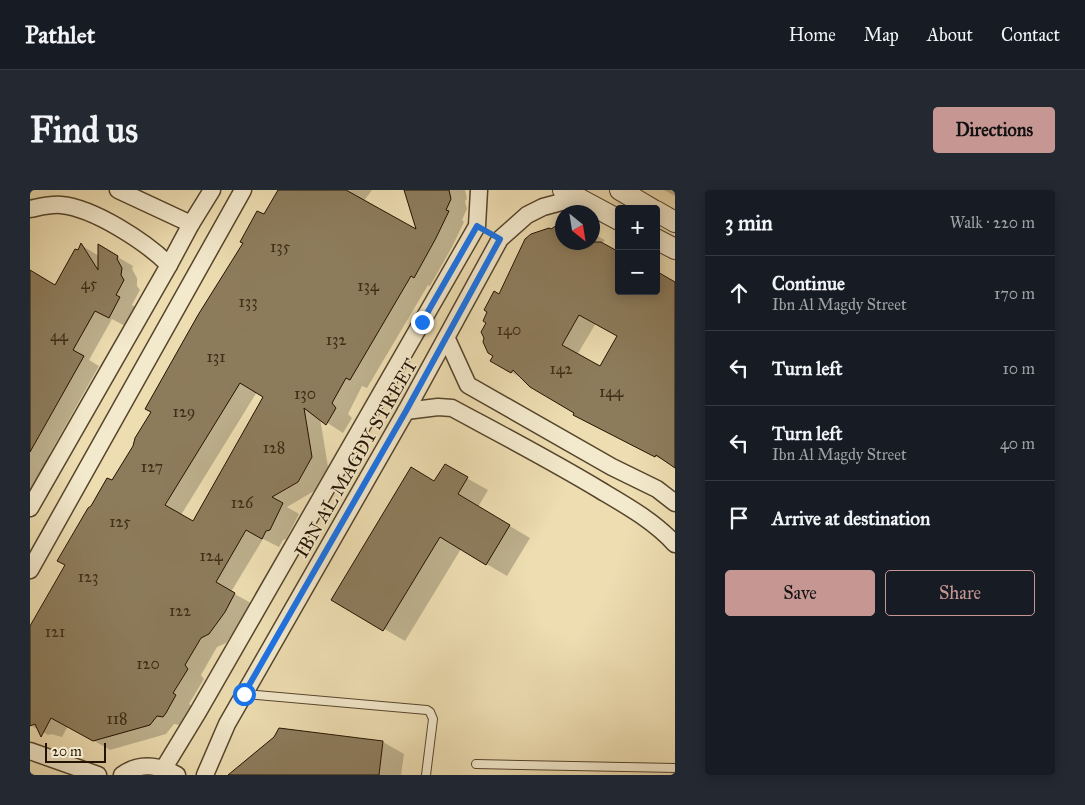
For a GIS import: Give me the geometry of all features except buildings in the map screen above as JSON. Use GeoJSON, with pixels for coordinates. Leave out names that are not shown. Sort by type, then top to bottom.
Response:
{"type":"FeatureCollection","features":[{"type":"Feature","properties":{"kind":"street"},"geometry":{"type":"LineString","coordinates":[[118,190],[191,224]]}},
{"type":"Feature","properties":{"kind":"street"},"geometry":{"type":"LineString","coordinates":[[30,508],[212,190]]}},
{"type":"Feature","properties":{"kind":"street"},"geometry":{"type":"LineString","coordinates":[[30,570],[243,190]]}},
{"type":"Feature","properties":{"kind":"street","name":"IBN AL MAGDY STREET"},"geometry":{"type":"LineString","coordinates":[[171,771],[213,686],[477,226],[480,190]]}},
{"type":"Feature","properties":{"kind":"street"},"geometry":{"type":"LineString","coordinates":[[620,190],[645,205]]}},
{"type":"Feature","properties":{"kind":"street"},"geometry":{"type":"LineString","coordinates":[[570,194],[615,218]]}},
{"type":"Feature","properties":{"kind":"street","name":"IBN AL MAGDY STREET"},"geometry":{"type":"LineString","coordinates":[[205,775],[227,724],[406,411],[500,239],[528,216],[570,194]]}},
{"type":"Feature","properties":{"kind":"street"},"geometry":{"type":"LineString","coordinates":[[30,208],[60,205],[79,208],[103,218],[154,252],[169,265]]}},
{"type":"Feature","properties":{"kind":"street"},"geometry":{"type":"LineString","coordinates":[[660,213],[675,222]]}},
{"type":"Feature","properties":{"kind":"street"},"geometry":{"type":"LineString","coordinates":[[477,226],[500,239]]}},
{"type":"Feature","properties":{"kind":"street"},"geometry":{"type":"LineString","coordinates":[[660,241],[675,248]]}},
{"type":"Feature","properties":{"kind":"street"},"geometry":{"type":"LineString","coordinates":[[446,339],[468,384],[612,467],[657,489],[675,503]]}},
{"type":"Feature","properties":{"kind":"street"},"geometry":{"type":"LineString","coordinates":[[452,408],[468,384]]}},
{"type":"Feature","properties":{"kind":"street"},"geometry":{"type":"LineString","coordinates":[[406,411],[438,407],[452,408],[555,463],[639,514],[662,530],[675,544]]}},
{"type":"Feature","properties":{"kind":"street"},"geometry":{"type":"LineString","coordinates":[[30,751],[98,775]]}},
{"type":"Feature","properties":{"kind":"street"},"geometry":{"type":"LineString","coordinates":[[122,775],[130,770],[147,765],[171,771]]}},
{"type":"Feature","properties":{"kind":"lane"},"geometry":{"type":"LineString","coordinates":[[244,694],[427,710],[433,719],[426,775]]}},
{"type":"Feature","properties":{"kind":"lane"},"geometry":{"type":"LineString","coordinates":[[476,764],[675,768]]}},
{"type":"Feature","properties":{"kind":"route"},"geometry":{"type":"LineString","coordinates":[[244,694],[406,411],[500,239],[477,226],[422,322]]}}]}
